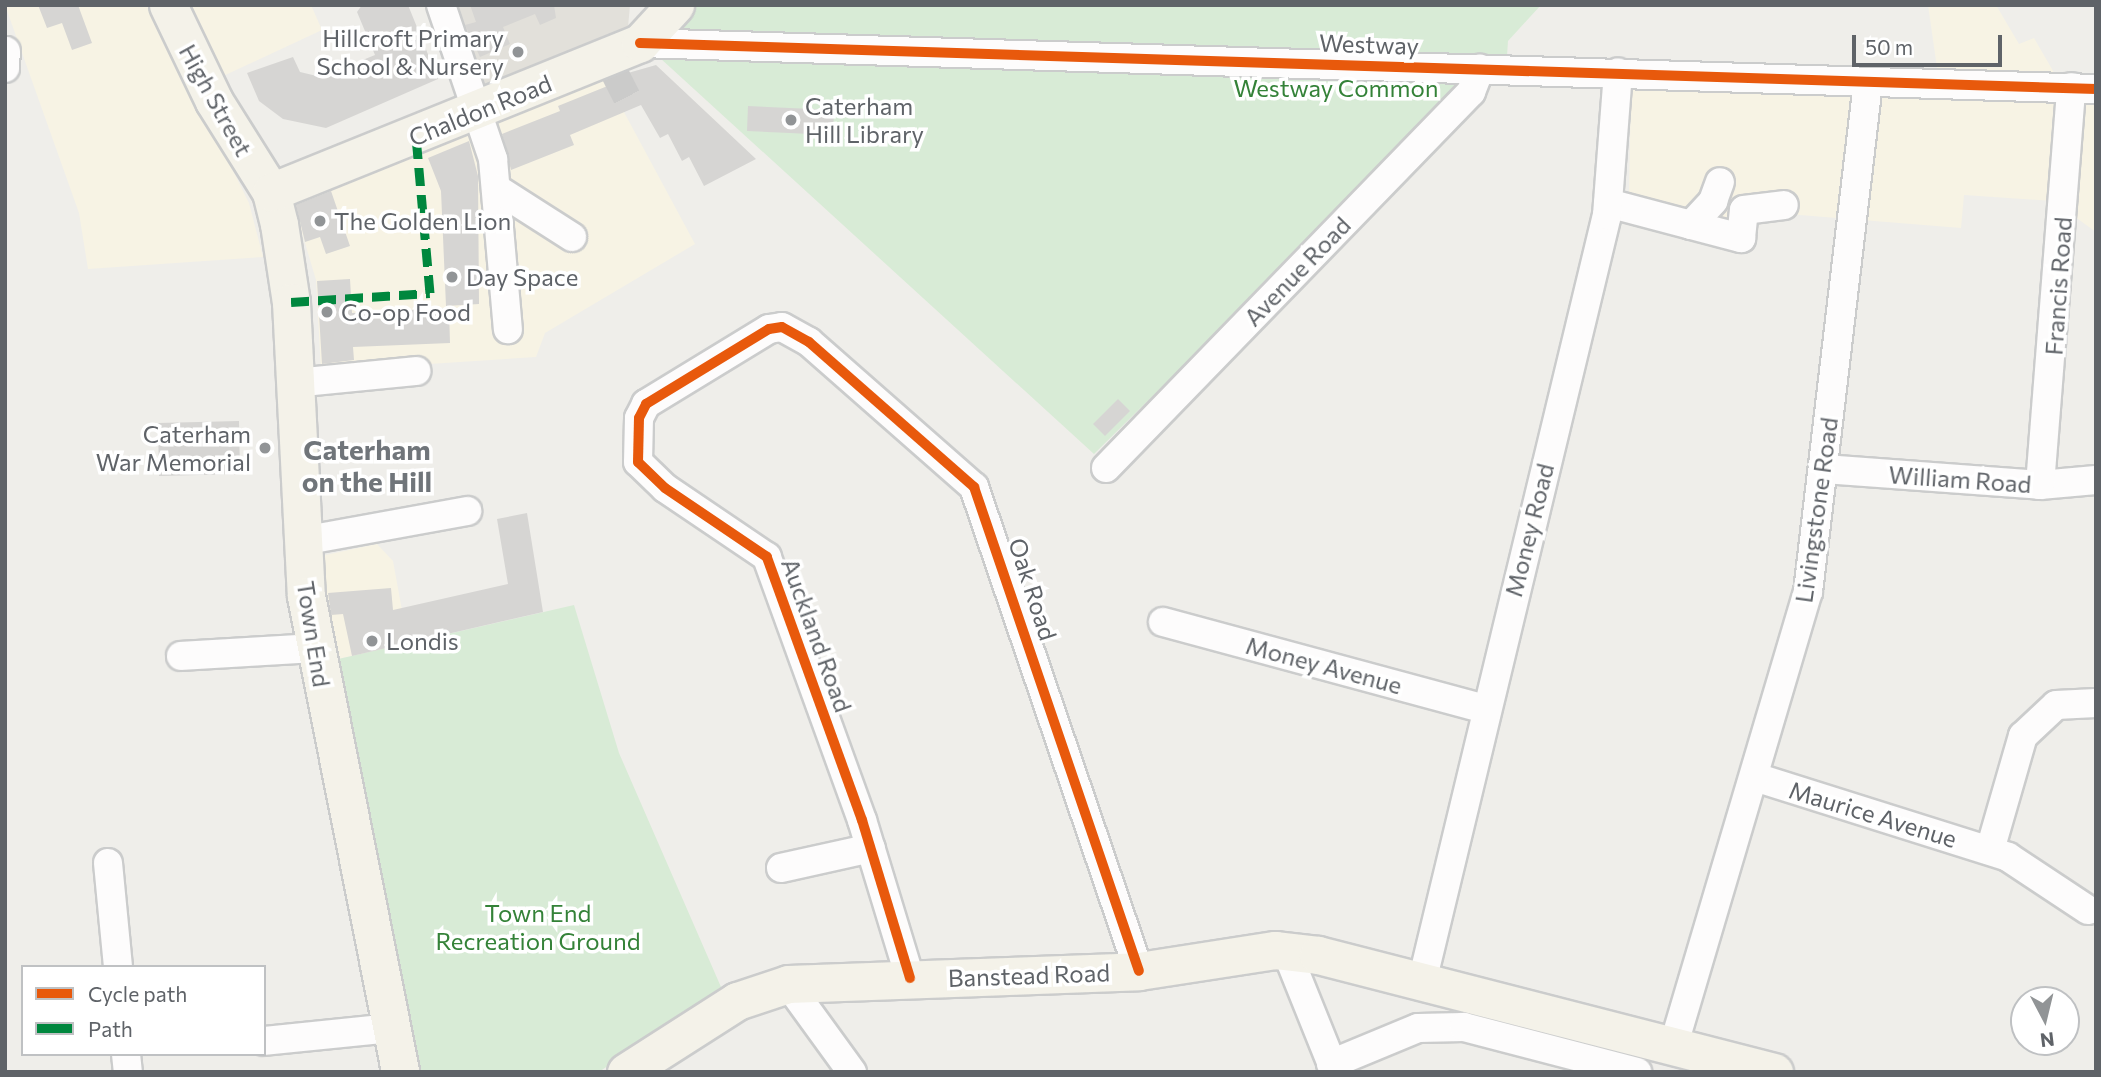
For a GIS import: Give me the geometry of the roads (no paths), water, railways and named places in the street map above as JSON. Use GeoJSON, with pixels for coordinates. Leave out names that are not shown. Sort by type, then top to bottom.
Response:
{"type":"FeatureCollection","features":[{"type":"Feature","properties":{"kind":"main road","name":"High Street"},"geometry":{"type":"LineString","coordinates":[[168,5],[214,101],[271,191]]}},
{"type":"Feature","properties":{"kind":"main road","name":"Chaldon Road"},"geometry":{"type":"LineString","coordinates":[[271,191],[610,65],[640,43],[675,5]]}},
{"type":"Feature","properties":{"kind":"main road","name":"Town End"},"geometry":{"type":"LineString","coordinates":[[271,191],[286,263],[302,541],[314,648],[401,1072]]}},
{"type":"Feature","properties":{"kind":"main road","name":"Banstead Road"},"geometry":{"type":"LineString","coordinates":[[626,1072],[701,1020],[788,984],[1139,971],[1250,950],[1286,950],[1421,986],[1480,995],[1774,1072]]}},
{"type":"Feature","properties":{"kind":"street"},"geometry":{"type":"LineString","coordinates":[[441,5],[497,189],[508,329]]}},
{"type":"Feature","properties":{"kind":"street","name":"Westway"},"geometry":{"type":"LineString","coordinates":[[640,43],[2083,88]]}},
{"type":"Feature","properties":{"kind":"street","name":"Avenue Road"},"geometry":{"type":"LineString","coordinates":[[1106,468],[1471,92],[1480,69]]}},
{"type":"Feature","properties":{"kind":"street","name":"Money Road"},"geometry":{"type":"LineString","coordinates":[[1421,986],[1608,202],[1618,72]]}},
{"type":"Feature","properties":{"kind":"street","name":"Livingstone Road"},"geometry":{"type":"LineString","coordinates":[[1674,1047],[1808,592],[1868,83]]}},
{"type":"Feature","properties":{"kind":"street","name":"Francis Road"},"geometry":{"type":"LineString","coordinates":[[2040,485],[2083,88]]}},
{"type":"Feature","properties":{"kind":"street"},"geometry":{"type":"LineString","coordinates":[[1691,225],[1713,201],[1720,182]]}},
{"type":"Feature","properties":{"kind":"street"},"geometry":{"type":"LineString","coordinates":[[497,189],[572,237]]}},
{"type":"Feature","properties":{"kind":"street"},"geometry":{"type":"LineString","coordinates":[[1608,202],[1741,238],[1744,210],[1784,205]]}},
{"type":"Feature","properties":{"kind":"street","name":"Oak Road"},"geometry":{"type":"LineString","coordinates":[[754,337],[769,329],[794,331],[974,487],[1139,971]]}},
{"type":"Feature","properties":{"kind":"street","name":"Auckland Road"},"geometry":{"type":"LineString","coordinates":[[754,337],[646,404],[639,418],[638,462],[665,488],[767,557],[871,848],[910,978]]}},
{"type":"Feature","properties":{"kind":"street"},"geometry":{"type":"LineString","coordinates":[[295,383],[416,372]]}},
{"type":"Feature","properties":{"kind":"street","name":"William Road"},"geometry":{"type":"LineString","coordinates":[[1824,469],[2040,485],[2096,480]]}},
{"type":"Feature","properties":{"kind":"street"},"geometry":{"type":"LineString","coordinates":[[302,541],[467,511]]}},
{"type":"Feature","properties":{"kind":"street","name":"Money Avenue"},"geometry":{"type":"LineString","coordinates":[[1163,622],[1485,709]]}},
{"type":"Feature","properties":{"kind":"street"},"geometry":{"type":"LineString","coordinates":[[181,656],[314,648]]}},
{"type":"Feature","properties":{"kind":"street","name":"Maurice Avenue"},"geometry":{"type":"LineString","coordinates":[[1990,850],[2022,736],[2056,705],[2096,703]]}},
{"type":"Feature","properties":{"kind":"street","name":"Maurice Avenue"},"geometry":{"type":"LineString","coordinates":[[1755,777],[1990,850],[2088,910]]}},
{"type":"Feature","properties":{"kind":"street"},"geometry":{"type":"LineString","coordinates":[[781,868],[871,848]]}},
{"type":"Feature","properties":{"kind":"street"},"geometry":{"type":"LineString","coordinates":[[108,863],[118,965]]}},
{"type":"Feature","properties":{"kind":"street"},"geometry":{"type":"LineString","coordinates":[[1286,950],[1333,1068],[1418,1028],[1464,1027],[1637,1072]]}},
{"type":"Feature","properties":{"kind":"street"},"geometry":{"type":"LineString","coordinates":[[788,984],[852,1072]]}},
{"type":"Feature","properties":{"kind":"street"},"geometry":{"type":"LineString","coordinates":[[266,1041],[392,1028]]}},
{"type":"Feature","properties":{"kind":"tunnel"},"geometry":{"type":"LineString","coordinates":[[614,72],[631,106]]}},
{"type":"Feature","properties":{"kind":"place","name":"Hillcroft Primary School & Nursery"},"geometry":{"type":"Point","coordinates":[518,52]}},
{"type":"Feature","properties":{"kind":"place","name":"Caterham Hill Library"},"geometry":{"type":"Point","coordinates":[791,120]}},
{"type":"Feature","properties":{"kind":"place","name":"The Golden Lion"},"geometry":{"type":"Point","coordinates":[320,221]}},
{"type":"Feature","properties":{"kind":"place","name":"Day Space"},"geometry":{"type":"Point","coordinates":[452,277]}},
{"type":"Feature","properties":{"kind":"place","name":"Co-op Food"},"geometry":{"type":"Point","coordinates":[327,312]}},
{"type":"Feature","properties":{"kind":"place","name":"Caterham War Memorial"},"geometry":{"type":"Point","coordinates":[265,448]}},
{"type":"Feature","properties":{"kind":"place","name":"Londis"},"geometry":{"type":"Point","coordinates":[372,641]}},
{"type":"Feature","properties":{"kind":"district","name":"Caterham on the Hill"},"geometry":{"type":"Point","coordinates":[367,465]}},
{"type":"Feature","properties":{"kind":"park label","name":"Westway Common"},"geometry":{"type":"Point","coordinates":[1336,88]}},
{"type":"Feature","properties":{"kind":"park label","name":"Town End Recreation Ground"},"geometry":{"type":"Point","coordinates":[538,927]}}]}
